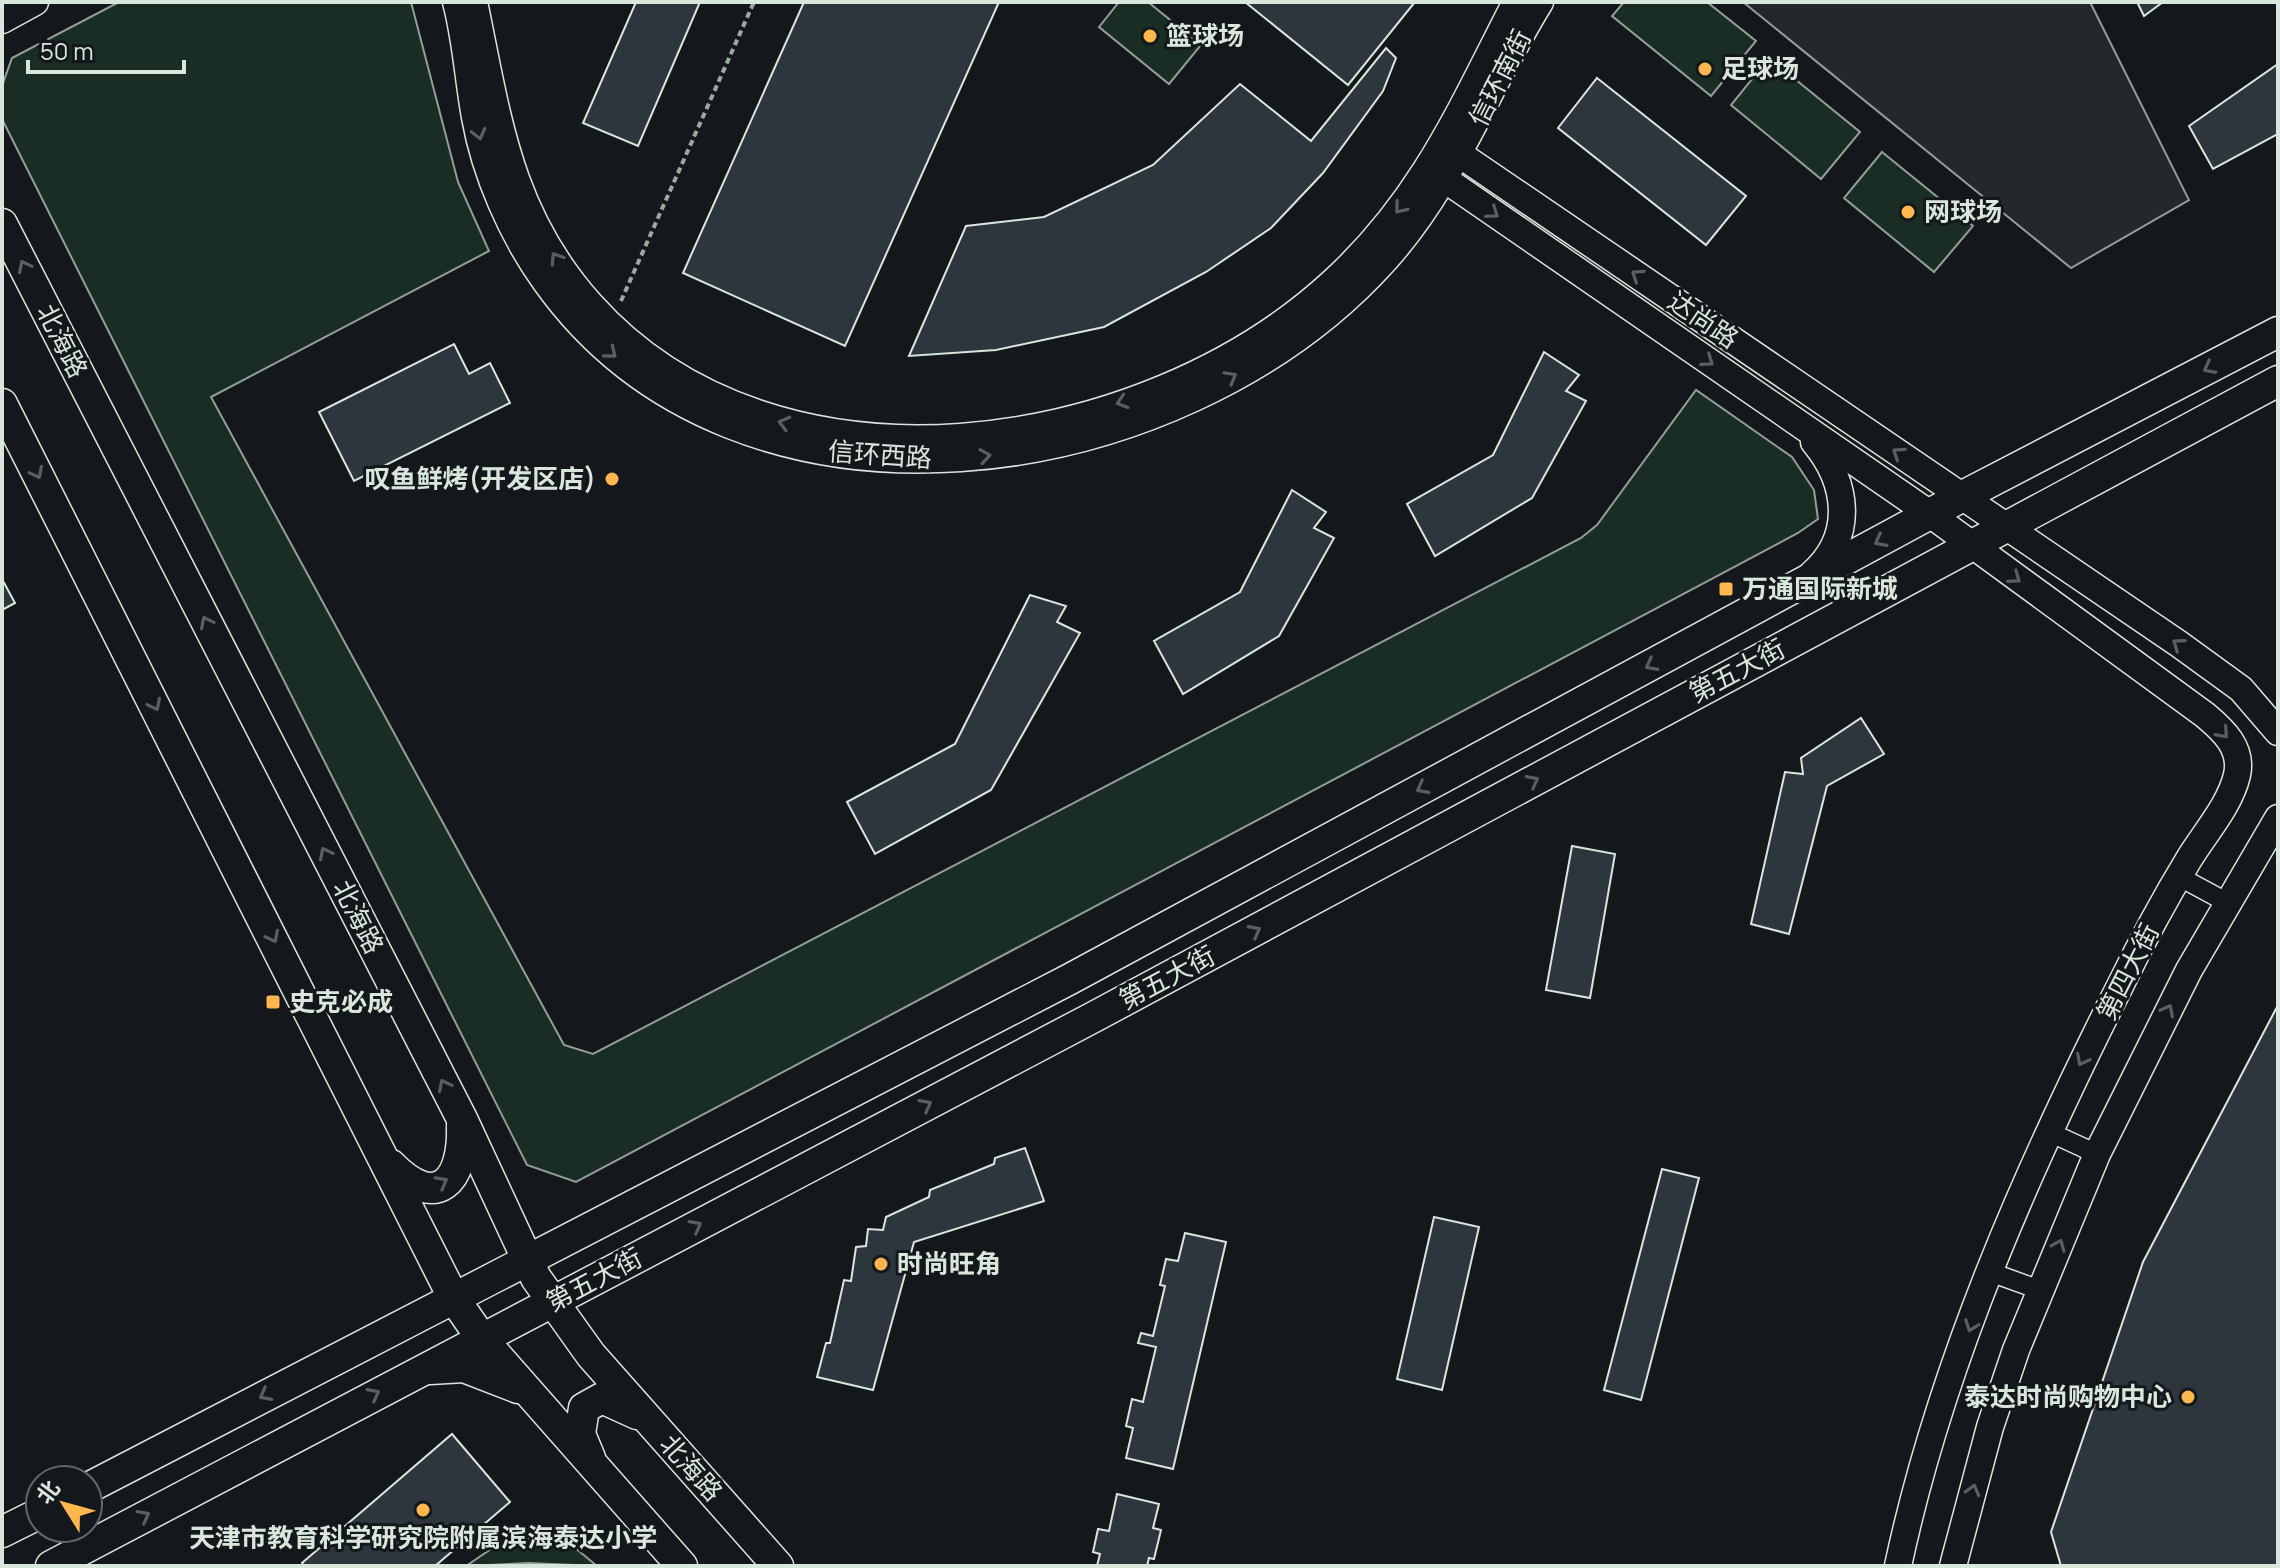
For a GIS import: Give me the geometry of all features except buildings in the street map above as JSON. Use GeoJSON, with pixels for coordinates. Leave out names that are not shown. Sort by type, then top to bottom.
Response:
{"type":"FeatureCollection","features":[{"type":"Feature","properties":{"kind":"main road","name":"北海路"},"geometry":{"type":"LineString","coordinates":[[2,224],[462,1119],[490,1180],[528,1298],[591,1355],[778,1566]]}},
{"type":"Feature","properties":{"kind":"main road","name":"第五大街"},"geometry":{"type":"LineString","coordinates":[[528,1298],[602,1219],[1070,979],[1963,496],[2278,332]]}},
{"type":"Feature","properties":{"kind":"main road","name":"第五大街"},"geometry":{"type":"LineString","coordinates":[[104,1480],[384,1333],[470,1316],[627,1262],[1090,1019],[2278,381]]}},
{"type":"Feature","properties":{"kind":"main road"},"geometry":{"type":"LineString","coordinates":[[2,404],[415,1221],[470,1316],[536,1400],[682,1566]]}},
{"type":"Feature","properties":{"kind":"main road"},"geometry":{"type":"LineString","coordinates":[[385,1158],[409,1183],[425,1190],[440,1186],[457,1173],[463,1150],[462,1119]]}},
{"type":"Feature","properties":{"kind":"main road"},"geometry":{"type":"LineString","coordinates":[[490,1180],[500,1222],[498,1274]]}},
{"type":"Feature","properties":{"kind":"main road"},"geometry":{"type":"LineString","coordinates":[[384,1333],[408,1314],[422,1289],[424,1261],[415,1221]]}},
{"type":"Feature","properties":{"kind":"main road"},"geometry":{"type":"LineString","coordinates":[[591,1355],[581,1328],[583,1309],[602,1283],[627,1262]]}},
{"type":"Feature","properties":{"kind":"main road","name":"第五大街"},"geometry":{"type":"LineString","coordinates":[[51,1566],[405,1377],[470,1316],[498,1274],[528,1298]]}},
{"type":"Feature","properties":{"kind":"main road","name":"北海路"},"geometry":{"type":"LineString","coordinates":[[528,1298],[515,1357],[536,1400]]}},
{"type":"Feature","properties":{"kind":"main road"},"geometry":{"type":"LineString","coordinates":[[405,1377],[440,1367],[464,1367],[511,1384],[536,1400]]}},
{"type":"Feature","properties":{"kind":"main road"},"geometry":{"type":"LineString","coordinates":[[598,1471],[580,1434],[579,1422],[584,1408],[602,1398],[623,1406],[651,1425]]}},
{"type":"Feature","properties":{"kind":"main road"},"geometry":{"type":"LineString","coordinates":[[2,1532],[24,1521]]}},
{"type":"Feature","properties":{"kind":"street"},"geometry":{"type":"LineString","coordinates":[[2,20],[35,2]]}},
{"type":"Feature","properties":{"kind":"street","name":"信环西路"},"geometry":{"type":"LineString","coordinates":[[456,2],[476,119],[487,163],[516,231],[561,302],[597,342],[664,392],[734,429],[810,450],[885,460],[971,459],[1108,429],[1212,388],[1276,351],[1330,312],[1383,263],[1452,149]]}},
{"type":"Feature","properties":{"kind":"street","name":"信环西路"},"geometry":{"type":"LineString","coordinates":[[474,2],[498,129],[514,179],[556,258],[611,325],[635,347],[703,391],[752,414],[804,428],[869,438],[920,439],[1013,430],[1088,412],[1156,390],[1261,337],[1341,274],[1408,199],[1438,175]]}},
{"type":"Feature","properties":{"kind":"street","name":"信环南街"},"geometry":{"type":"LineString","coordinates":[[1452,149],[1516,2]]}},
{"type":"Feature","properties":{"kind":"street","name":"信环南街"},"geometry":{"type":"LineString","coordinates":[[1452,149],[1540,2]]}},
{"type":"Feature","properties":{"kind":"street","name":"达尚路"},"geometry":{"type":"LineString","coordinates":[[1452,149],[1963,496]]}},
{"type":"Feature","properties":{"kind":"street","name":"达尚路"},"geometry":{"type":"LineString","coordinates":[[1438,175],[1930,514]]}},
{"type":"Feature","properties":{"kind":"street"},"geometry":{"type":"LineString","coordinates":[[1789,417],[1830,463],[1838,480],[1843,512],[1833,550],[1797,586]]}},
{"type":"Feature","properties":{"kind":"street"},"geometry":{"type":"LineString","coordinates":[[1963,496],[2241,689],[2278,732]]}},
{"type":"Feature","properties":{"kind":"street","name":"第四大街"},"geometry":{"type":"LineString","coordinates":[[1898,1566],[1948,1389],[1990,1272],[2049,1132],[2133,960],[2178,876],[2228,797],[2238,773],[2235,750],[2227,734],[1930,514]]}},
{"type":"Feature","properties":{"kind":"street","name":"第四大街"},"geometry":{"type":"LineString","coordinates":[[1953,1566],[1990,1427],[2040,1290],[2097,1154],[2157,1030],[2278,818]]}},
{"type":"Feature","properties":{"kind":"street"},"geometry":{"type":"LineString","coordinates":[[2178,876],[2228,903]]}},
{"type":"Feature","properties":{"kind":"street"},"geometry":{"type":"LineString","coordinates":[[2049,1132],[2097,1154]]}},
{"type":"Feature","properties":{"kind":"street"},"geometry":{"type":"LineString","coordinates":[[1990,1272],[2040,1290]]}},
{"type":"Feature","properties":{"kind":"path"},"geometry":{"type":"LineString","coordinates":[[611,325],[754,2]]}},
{"type":"Feature","properties":{"kind":"green space"},"geometry":{"type":"Polygon","coordinates":[[[119,2],[411,2],[458,182],[489,251],[211,397],[564,1045],[593,1054],[1581,538],[1597,525],[1696,390],[1792,457],[1814,490],[1818,519],[1798,533],[576,1182],[527,1165],[2,119],[2,86],[12,58],[119,2]]]}},
{"type":"Feature","properties":{"kind":"green space","name":"篮球场"},"geometry":{"type":"Polygon","coordinates":[[[1119,2],[1148,2],[1201,45],[1169,84],[1099,27],[1119,2]]]}},
{"type":"Feature","properties":{"kind":"green space","name":"足球场"},"geometry":{"type":"Polygon","coordinates":[[[1624,2],[1707,2],[1756,41],[1711,96],[1612,16],[1624,2]]]}},
{"type":"Feature","properties":{"kind":"green space"},"geometry":{"type":"Polygon","coordinates":[[[1769,58],[1860,132],[1821,179],[1731,105],[1769,58]]]}},
{"type":"Feature","properties":{"kind":"green space","name":"网球场"},"geometry":{"type":"Polygon","coordinates":[[[1882,152],[1973,226],[1934,272],[1844,198],[1882,152]]]}},
{"type":"Feature","properties":{"kind":"green space"},"geometry":{"type":"Polygon","coordinates":[[[536,1537],[574,1547],[597,1566],[529,1563],[466,1566],[497,1545],[536,1537]]]}},
{"type":"Feature","properties":{"kind":"shaded area"},"geometry":{"type":"Polygon","coordinates":[[[1743,2],[2090,2],[2189,200],[2071,268],[1743,2]]]}},
{"type":"Feature","properties":{"kind":"place","name":"篮球场"},"geometry":{"type":"Point","coordinates":[1150,36]}},
{"type":"Feature","properties":{"kind":"place","name":"足球场"},"geometry":{"type":"Point","coordinates":[1705,69]}},
{"type":"Feature","properties":{"kind":"place","name":"网球场"},"geometry":{"type":"Point","coordinates":[1908,212]}},
{"type":"Feature","properties":{"kind":"place","name":"叹鱼鲜烤(开发区店)"},"geometry":{"type":"Point","coordinates":[612,479]}},
{"type":"Feature","properties":{"kind":"place","name":"万通国际新城"},"geometry":{"type":"Point","coordinates":[1726,589]}},
{"type":"Feature","properties":{"kind":"place","name":"史克必成"},"geometry":{"type":"Point","coordinates":[273,1002]}},
{"type":"Feature","properties":{"kind":"place","name":"时尚旺角"},"geometry":{"type":"Point","coordinates":[881,1264]}},
{"type":"Feature","properties":{"kind":"place","name":"泰达时尚购物中心"},"geometry":{"type":"Point","coordinates":[2188,1397]}},
{"type":"Feature","properties":{"kind":"place","name":"天津市教育科学研究院附属滨海泰达小学"},"geometry":{"type":"Point","coordinates":[423,1510]}}]}
